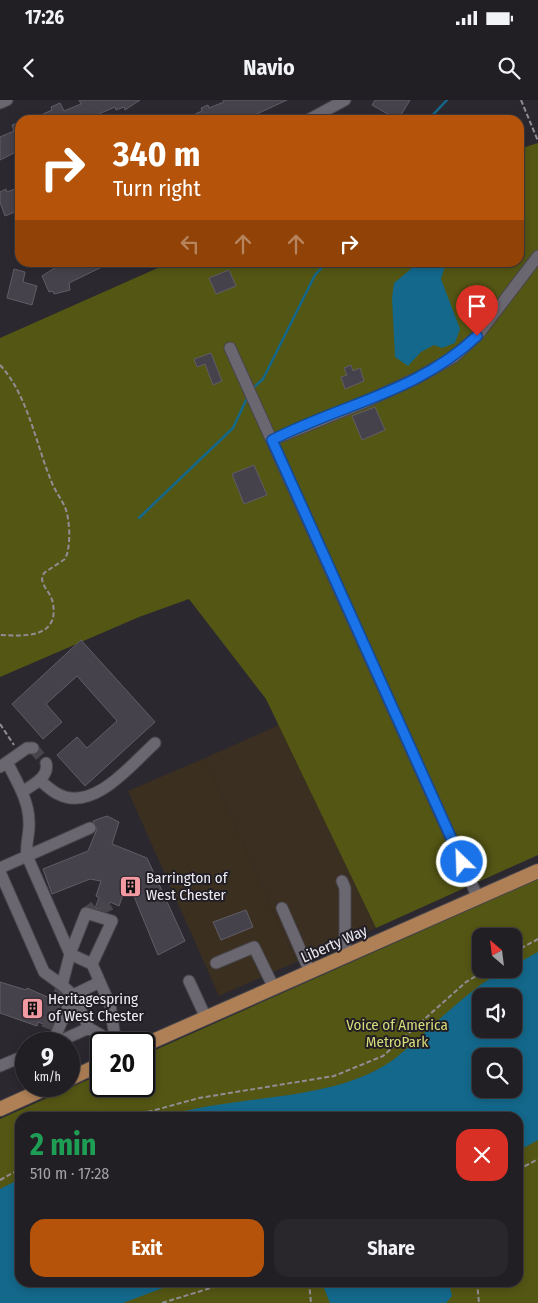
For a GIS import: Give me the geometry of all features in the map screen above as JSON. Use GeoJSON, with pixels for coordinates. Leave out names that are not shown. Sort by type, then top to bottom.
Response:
{"type":"FeatureCollection","features":[{"type":"Feature","properties":{"kind":"main road","name":"Liberty Way"},"geometry":{"type":"LineString","coordinates":[[155,1041],[538,871]]}},
{"type":"Feature","properties":{"kind":"main road"},"geometry":{"type":"LineString","coordinates":[[0,1109],[27,1097]]}},
{"type":"Feature","properties":{"kind":"street"},"geometry":{"type":"LineString","coordinates":[[0,103],[7,100]]}},
{"type":"Feature","properties":{"kind":"street"},"geometry":{"type":"LineString","coordinates":[[317,115],[345,100]]}},
{"type":"Feature","properties":{"kind":"street"},"geometry":{"type":"LineString","coordinates":[[272,440],[363,403],[417,378],[454,357],[477,336],[538,256]]}},
{"type":"Feature","properties":{"kind":"street"},"geometry":{"type":"LineString","coordinates":[[230,348],[478,898]]}},
{"type":"Feature","properties":{"kind":"street"},"geometry":{"type":"LineString","coordinates":[[39,780],[58,794],[74,799],[87,797],[103,790],[156,743]]}},
{"type":"Feature","properties":{"kind":"street"},"geometry":{"type":"LineString","coordinates":[[32,748],[22,751],[4,765],[22,792],[30,821],[26,842],[27,856],[70,954],[92,964],[110,1005],[114,1032]]}},
{"type":"Feature","properties":{"kind":"street"},"geometry":{"type":"LineString","coordinates":[[22,792],[44,775],[47,768],[46,763]]}},
{"type":"Feature","properties":{"kind":"street"},"geometry":{"type":"LineString","coordinates":[[90,828],[0,870],[44,972],[73,995],[89,1028],[96,1032]]}},
{"type":"Feature","properties":{"kind":"street"},"geometry":{"type":"LineString","coordinates":[[342,881],[345,888],[345,957]]}},
{"type":"Feature","properties":{"kind":"street"},"geometry":{"type":"LineString","coordinates":[[282,908],[310,972]]}},
{"type":"Feature","properties":{"kind":"street"},"geometry":{"type":"LineString","coordinates":[[62,985],[70,954],[86,913],[112,921],[92,964]]}},
{"type":"Feature","properties":{"kind":"street"},"geometry":{"type":"LineString","coordinates":[[216,963],[254,947],[274,988]]}},
{"type":"Feature","properties":{"kind":"street"},"geometry":{"type":"LineString","coordinates":[[189,981],[206,1018]]}},
{"type":"Feature","properties":{"kind":"street"},"geometry":{"type":"LineString","coordinates":[[57,1032],[73,995],[100,982]]}},
{"type":"Feature","properties":{"kind":"street"},"geometry":{"type":"LineString","coordinates":[[80,1032],[89,1028]]}},
{"type":"Feature","properties":{"kind":"street"},"geometry":{"type":"LineString","coordinates":[[0,1066],[15,1060]]}},
{"type":"Feature","properties":{"kind":"path"},"geometry":{"type":"LineString","coordinates":[[521,100],[538,141]]}},
{"type":"Feature","properties":{"kind":"path"},"geometry":{"type":"LineString","coordinates":[[0,366],[17,387],[49,476],[64,506],[68,519],[68,555],[62,562],[44,574],[42,579],[53,604],[51,623],[43,631],[31,635],[0,635]]}},
{"type":"Feature","properties":{"kind":"path"},"geometry":{"type":"LineString","coordinates":[[0,724],[14,744],[4,765]]}},
{"type":"Feature","properties":{"kind":"path"},"geometry":{"type":"LineString","coordinates":[[522,948],[538,940]]}},
{"type":"Feature","properties":{"kind":"path"},"geometry":{"type":"LineString","coordinates":[[148,1112],[199,1098],[334,1076],[383,1056],[473,978]]}},
{"type":"Feature","properties":{"kind":"path"},"geometry":{"type":"LineString","coordinates":[[523,1168],[538,1160]]}},
{"type":"Feature","properties":{"kind":"path"},"geometry":{"type":"LineString","coordinates":[[0,1180],[15,1172]]}},
{"type":"Feature","properties":{"kind":"path"},"geometry":{"type":"LineString","coordinates":[[162,1303],[214,1287]]}},
{"type":"Feature","properties":{"kind":"path"},"geometry":{"type":"LineString","coordinates":[[310,1287],[312,1303]]}},
{"type":"Feature","properties":{"kind":"path"},"geometry":{"type":"LineString","coordinates":[[477,1287],[479,1303]]}},
{"type":"Feature","properties":{"kind":"shaded area"},"geometry":{"type":"Polygon","coordinates":[[[279,725],[376,928],[296,962],[205,758],[279,725]]]}},
{"type":"Feature","properties":{"kind":"shaded area"},"geometry":{"type":"Polygon","coordinates":[[[205,758],[296,962],[219,996],[128,791],[205,758]]]}},
{"type":"Feature","properties":{"kind":"green space"},"geometry":{"type":"Polygon","coordinates":[[[538,143],[538,855],[376,928],[266,699],[189,599],[139,617],[0,677],[0,338],[160,267],[524,267],[524,147],[538,143]]]}},
{"type":"Feature","properties":{"kind":"green space","name":"Voice of America MetroPark"},"geometry":{"type":"Polygon","coordinates":[[[538,879],[538,1303],[0,1303],[0,1119],[15,1112],[15,1287],[523,1287],[523,1112],[16,1112],[49,1097],[80,1097],[80,1083],[90,1079],[90,1097],[155,1097],[155,1050],[538,879]]]}},
{"type":"Feature","properties":{"kind":"water"},"geometry":{"type":"Polygon","coordinates":[[[413,267],[445,267],[441,279],[460,329],[455,343],[442,348],[434,345],[421,352],[408,366],[395,357],[392,298],[394,283],[413,267]]]}},
{"type":"Feature","properties":{"kind":"water"},"geometry":{"type":"Polygon","coordinates":[[[538,952],[538,1140],[523,1148],[523,1112],[183,1112],[220,1104],[310,1091],[339,1085],[366,1075],[402,1053],[472,992],[472,1038],[522,1038],[522,988],[477,988],[491,978],[522,978],[522,961],[538,952]]]}},
{"type":"Feature","properties":{"kind":"water"},"geometry":{"type":"Polygon","coordinates":[[[15,1182],[15,1287],[165,1287],[123,1303],[0,1303],[0,1189],[15,1182]]]}},
{"type":"Feature","properties":{"kind":"water"},"geometry":{"type":"Polygon","coordinates":[[[324,1287],[450,1287],[452,1296],[446,1303],[330,1303],[324,1287]]]}},
{"type":"Feature","properties":{"kind":"building"},"geometry":{"type":"Polygon","coordinates":[[[79,100],[140,100],[125,110],[124,107],[116,110],[115,107],[97,115],[41,115],[52,110],[51,107],[60,103],[64,111],[81,104],[79,100]]]}},
{"type":"Feature","properties":{"kind":"building"},"geometry":{"type":"Polygon","coordinates":[[[223,100],[287,100],[255,115],[193,115],[202,111],[201,108],[208,105],[209,108],[224,102],[223,100]]]}},
{"type":"Feature","properties":{"kind":"building"},"geometry":{"type":"Polygon","coordinates":[[[375,100],[410,100],[401,115],[389,115],[372,105],[375,100]]]}},
{"type":"Feature","properties":{"kind":"building"},"geometry":{"type":"Polygon","coordinates":[[[15,124],[15,152],[0,160],[0,137],[14,131],[12,125],[15,124]]]}},
{"type":"Feature","properties":{"kind":"building"},"geometry":{"type":"Polygon","coordinates":[[[6,189],[7,192],[15,189],[15,212],[5,216],[0,202],[0,192],[6,189]]]}},
{"type":"Feature","properties":{"kind":"building"},"geometry":{"type":"Polygon","coordinates":[[[56,267],[102,267],[69,283],[70,290],[54,294],[53,291],[49,292],[42,276],[56,267]]]}},
{"type":"Feature","properties":{"kind":"building"},"geometry":{"type":"Polygon","coordinates":[[[14,269],[25,272],[23,282],[37,286],[32,305],[7,298],[14,269]]]}},
{"type":"Feature","properties":{"kind":"building"},"geometry":{"type":"Polygon","coordinates":[[[229,270],[236,286],[216,294],[209,278],[229,270]]]}},
{"type":"Feature","properties":{"kind":"building"},"geometry":{"type":"Polygon","coordinates":[[[211,353],[222,381],[213,385],[205,364],[197,367],[194,359],[211,353]]]}},
{"type":"Feature","properties":{"kind":"building"},"geometry":{"type":"Polygon","coordinates":[[[351,365],[353,371],[360,368],[364,381],[345,389],[341,377],[347,375],[344,368],[351,365]]]}},
{"type":"Feature","properties":{"kind":"building"},"geometry":{"type":"Polygon","coordinates":[[[375,407],[385,430],[362,440],[352,416],[375,407]]]}},
{"type":"Feature","properties":{"kind":"building"},"geometry":{"type":"Polygon","coordinates":[[[254,465],[267,495],[244,504],[232,474],[254,465]]]}},
{"type":"Feature","properties":{"kind":"building"},"geometry":{"type":"Polygon","coordinates":[[[81,640],[155,722],[85,786],[57,755],[77,737],[87,748],[117,721],[77,676],[46,704],[62,722],[43,739],[12,704],[81,640]]]}},
{"type":"Feature","properties":{"kind":"building","name":"Barrington of West Chester"},"geometry":{"type":"Polygon","coordinates":[[[107,816],[119,822],[112,844],[147,858],[185,941],[158,955],[133,894],[124,892],[119,906],[110,902],[106,911],[95,908],[99,898],[96,896],[101,881],[90,879],[52,894],[43,869],[88,851],[97,829],[93,821],[107,816]]]}},
{"type":"Feature","properties":{"kind":"building"},"geometry":{"type":"Polygon","coordinates":[[[246,910],[253,927],[221,940],[213,922],[246,910]]]}},
{"type":"Feature","properties":{"kind":"building","name":"Heritagespring of West Chester"},"geometry":{"type":"Polygon","coordinates":[[[0,982],[26,990],[27,988],[61,1003],[51,1027],[38,1022],[37,1026],[0,1013],[0,982]]]}},
{"type":"Feature","properties":{"kind":"waterway"},"geometry":{"type":"LineString","coordinates":[[433,115],[447,100]]}},
{"type":"Feature","properties":{"kind":"waterway"},"geometry":{"type":"LineString","coordinates":[[252,389],[263,379],[315,275],[322,267]]}},
{"type":"Feature","properties":{"kind":"waterway"},"geometry":{"type":"LineString","coordinates":[[139,518],[233,428],[248,396]]}},
{"type":"Feature","properties":{"kind":"tunnel"},"geometry":{"type":"LineString","coordinates":[[33,748],[46,763]]}},
{"type":"Feature","properties":{"kind":"tunnel"},"geometry":{"type":"LineString","coordinates":[[86,913],[96,905],[107,909],[112,921]]}},
{"type":"Feature","properties":{"kind":"tunnel"},"geometry":{"type":"LineString","coordinates":[[45,1032],[62,985]]}},
{"type":"Feature","properties":{"kind":"place","name":"Barrington of West Chester"},"geometry":{"type":"Point","coordinates":[130,887]}},
{"type":"Feature","properties":{"kind":"place","name":"Heritagespring of West Chester"},"geometry":{"type":"Point","coordinates":[32,1008]}},
{"type":"Feature","properties":{"kind":"route"},"geometry":{"type":"LineString","coordinates":[[462,862],[272,440],[363,403],[417,378],[454,357],[477,336]]}}]}
